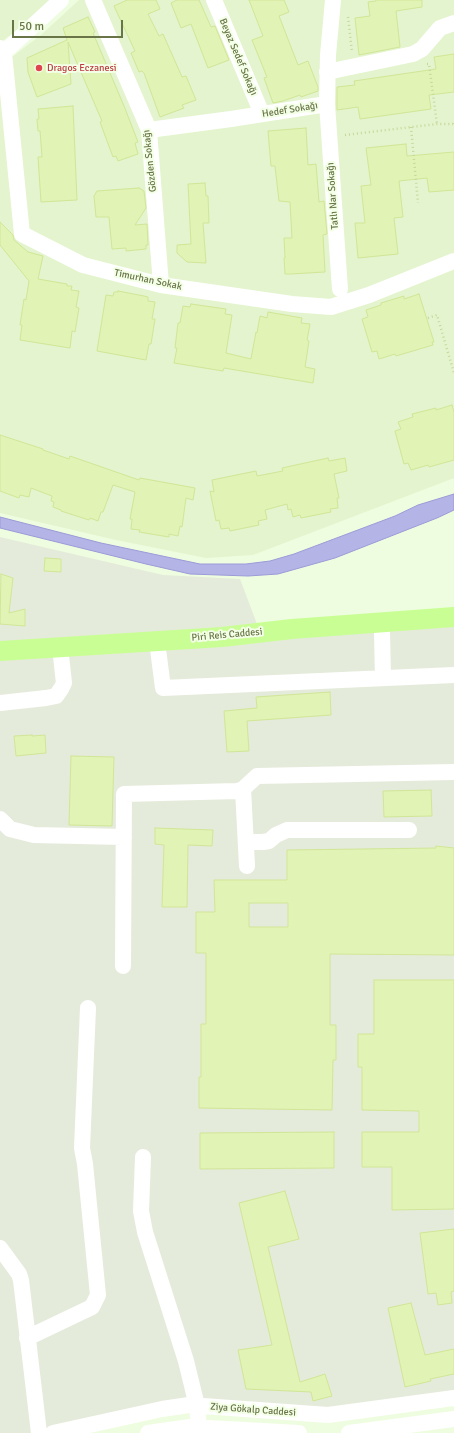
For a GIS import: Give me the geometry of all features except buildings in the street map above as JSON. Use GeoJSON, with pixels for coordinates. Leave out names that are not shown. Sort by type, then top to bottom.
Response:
{"type":"FeatureCollection","features":[{"type":"Feature","properties":{"kind":"main road","name":"Piri Reis Caddesi"},"geometry":{"type":"LineString","coordinates":[[0,651],[222,637],[454,617]]}},
{"type":"Feature","properties":{"kind":"main road","name":"Piri Reis Caddesi"},"geometry":{"type":"LineString","coordinates":[[0,660],[454,627]]}},
{"type":"Feature","properties":{"kind":"street"},"geometry":{"type":"LineString","coordinates":[[1,52],[61,0]]}},
{"type":"Feature","properties":{"kind":"street","name":"Gözden Sokağı"},"geometry":{"type":"LineString","coordinates":[[93,0],[149,130],[161,285]]}},
{"type":"Feature","properties":{"kind":"street","name":"Beyaz Sedef Sokağı"},"geometry":{"type":"LineString","coordinates":[[214,0],[262,114]]}},
{"type":"Feature","properties":{"kind":"street","name":"Hedef Sokağı"},"geometry":{"type":"LineString","coordinates":[[149,130],[327,104],[327,72],[333,0]]}},
{"type":"Feature","properties":{"kind":"street"},"geometry":{"type":"LineString","coordinates":[[327,72],[413,54],[422,49],[440,28],[454,23]]}},
{"type":"Feature","properties":{"kind":"street","name":"Timurhan Sokak"},"geometry":{"type":"LineString","coordinates":[[1,52],[22,234],[83,265],[161,285],[292,304],[331,307],[368,295],[454,261]]}},
{"type":"Feature","properties":{"kind":"street","name":"Tatlı Nar Sokağı"},"geometry":{"type":"LineString","coordinates":[[327,104],[328,137],[340,288]]}},
{"type":"Feature","properties":{"kind":"street"},"geometry":{"type":"LineString","coordinates":[[382,632],[383,678]]}},
{"type":"Feature","properties":{"kind":"street"},"geometry":{"type":"LineString","coordinates":[[158,649],[163,688],[454,675]]}},
{"type":"Feature","properties":{"kind":"street"},"geometry":{"type":"LineString","coordinates":[[0,703],[56,696],[64,683],[61,656]]}},
{"type":"Feature","properties":{"kind":"street"},"geometry":{"type":"LineString","coordinates":[[123,966],[124,794],[237,792],[243,789],[257,776],[454,772]]}},
{"type":"Feature","properties":{"kind":"street"},"geometry":{"type":"LineString","coordinates":[[243,789],[247,866]]}},
{"type":"Feature","properties":{"kind":"street"},"geometry":{"type":"LineString","coordinates":[[0,819],[10,829],[34,835],[124,837]]}},
{"type":"Feature","properties":{"kind":"street"},"geometry":{"type":"LineString","coordinates":[[246,842],[269,841],[276,835],[287,830],[408,830]]}},
{"type":"Feature","properties":{"kind":"street"},"geometry":{"type":"LineString","coordinates":[[28,1338],[92,1307],[98,1295],[86,1164],[82,1148],[88,1008]]}},
{"type":"Feature","properties":{"kind":"street"},"geometry":{"type":"LineString","coordinates":[[143,1157],[142,1211],[145,1232],[186,1361],[197,1406],[199,1427]]}},
{"type":"Feature","properties":{"kind":"street"},"geometry":{"type":"LineString","coordinates":[[0,1248],[19,1274],[21,1280],[39,1433]]}},
{"type":"Feature","properties":{"kind":"street","name":"Ziya Gökalp Caddesi"},"geometry":{"type":"LineString","coordinates":[[53,1433],[162,1409],[189,1405],[328,1415],[454,1398]]}},
{"type":"Feature","properties":{"kind":"street"},"geometry":{"type":"LineString","coordinates":[[348,1433],[454,1419]]}},
{"type":"Feature","properties":{"kind":"street","name":"Ziya Gökalp Caddesi"},"geometry":{"type":"LineString","coordinates":[[148,1433],[190,1427],[226,1431],[299,1433]]}},
{"type":"Feature","properties":{"kind":"path"},"geometry":{"type":"LineString","coordinates":[[348,14],[355,66]]}},
{"type":"Feature","properties":{"kind":"path"},"geometry":{"type":"LineString","coordinates":[[422,65],[429,64],[437,124]]}},
{"type":"Feature","properties":{"kind":"path"},"geometry":{"type":"LineString","coordinates":[[328,137],[437,124],[453,124],[454,126]]}},
{"type":"Feature","properties":{"kind":"path"},"geometry":{"type":"LineString","coordinates":[[411,127],[418,203]]}},
{"type":"Feature","properties":{"kind":"path"},"geometry":{"type":"LineString","coordinates":[[428,318],[437,315],[454,373]]}},
{"type":"Feature","properties":{"kind":"shaded area"},"geometry":{"type":"Polygon","coordinates":[[[0,0],[51,0],[36,15],[0,43],[0,0]]]}},
{"type":"Feature","properties":{"kind":"shaded area"},"geometry":{"type":"Polygon","coordinates":[[[79,0],[454,0],[454,478],[253,555],[206,558],[116,540],[0,513],[0,66],[41,35],[79,0]]]}},
{"type":"Feature","properties":{"kind":"shaded area"},"geometry":{"type":"Polygon","coordinates":[[[0,537],[163,575],[240,579],[257,624],[454,611],[454,1395],[331,1419],[188,1404],[47,1433],[0,1433],[0,537]]]}},
{"type":"Feature","properties":{"kind":"water"},"geometry":{"type":"Polygon","coordinates":[[[454,494],[454,510],[437,518],[335,558],[278,574],[248,576],[190,574],[0,528],[0,517],[101,543],[200,564],[246,564],[270,561],[294,554],[395,516],[418,505],[454,494]]]}},
{"type":"Feature","properties":{"kind":"place","name":"Dragos Eczanesi"},"geometry":{"type":"Point","coordinates":[39,68]}}]}
